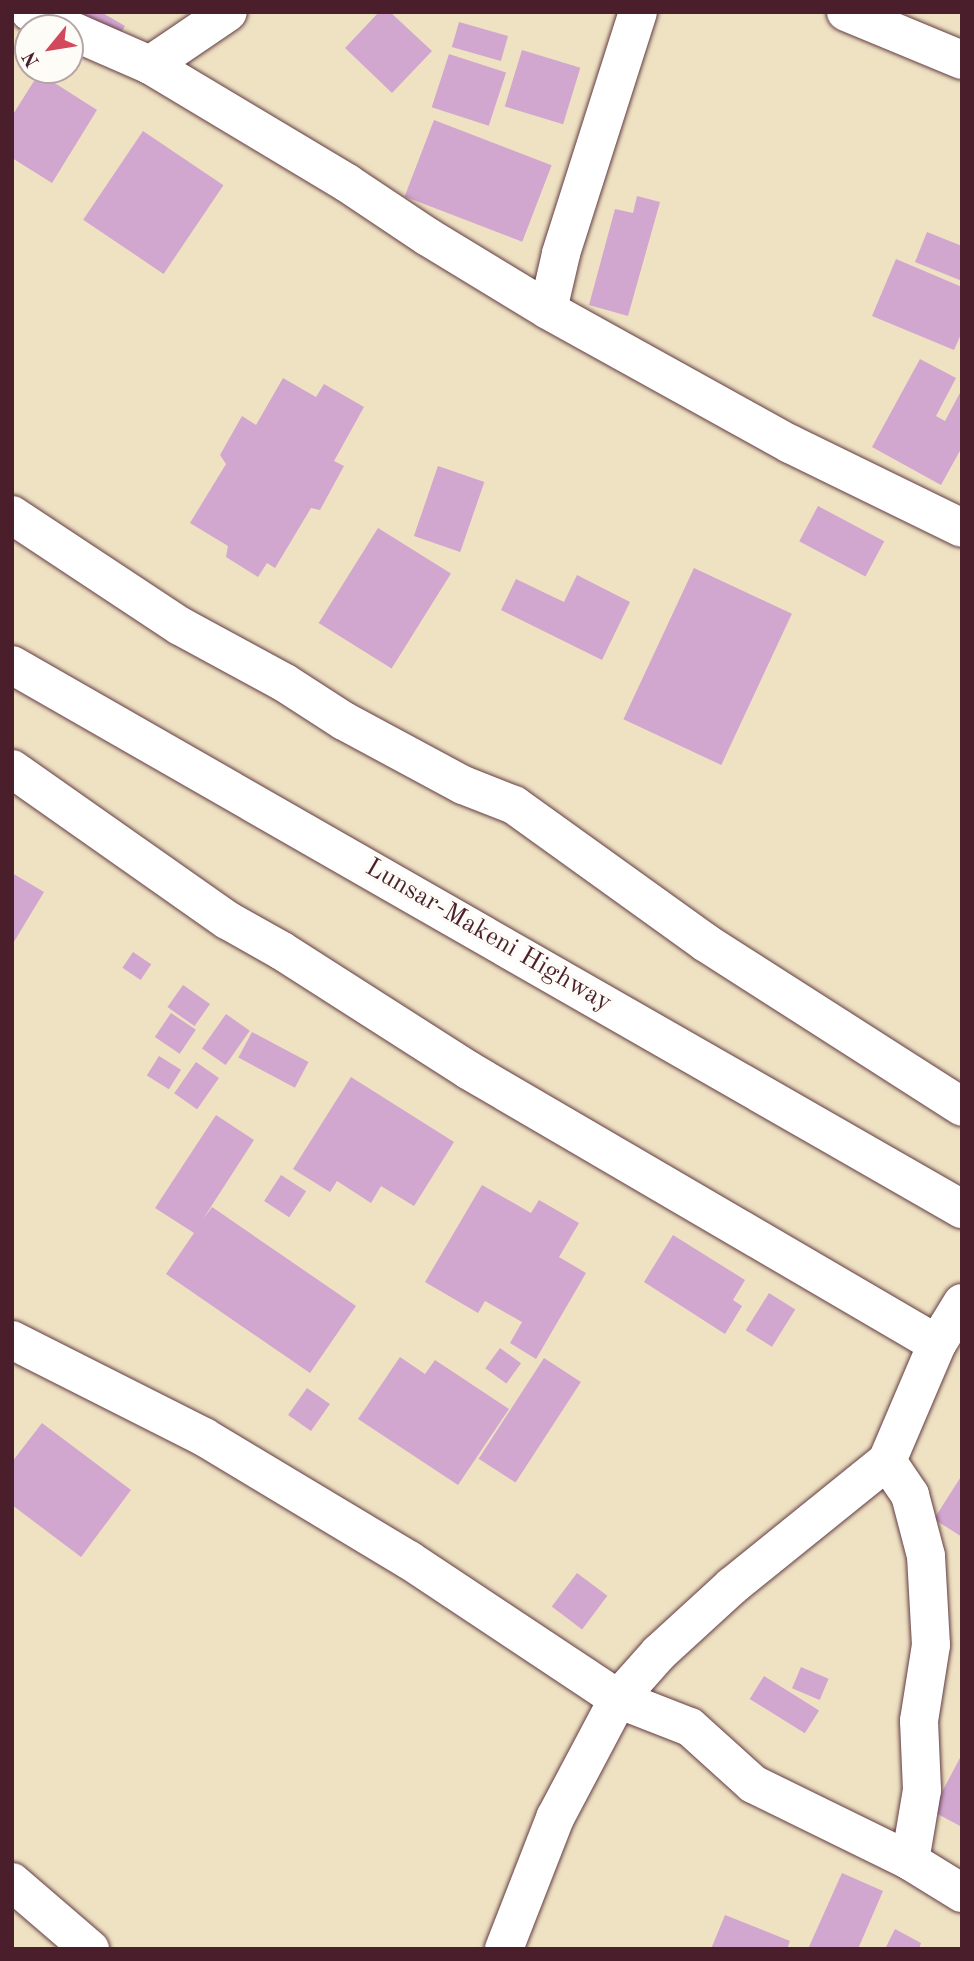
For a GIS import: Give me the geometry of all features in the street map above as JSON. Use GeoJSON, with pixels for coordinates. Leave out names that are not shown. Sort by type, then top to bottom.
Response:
{"type":"FeatureCollection","features":[{"type":"Feature","properties":{"kind":"street"},"geometry":{"type":"LineString","coordinates":[[150,65],[228,12]]}},
{"type":"Feature","properties":{"kind":"street"},"geometry":{"type":"LineString","coordinates":[[548,310],[561,254],[638,12]]}},
{"type":"Feature","properties":{"kind":"street"},"geometry":{"type":"LineString","coordinates":[[846,12],[962,60]]}},
{"type":"Feature","properties":{"kind":"street"},"geometry":{"type":"LineString","coordinates":[[84,36],[150,65],[347,183],[428,237],[548,310],[790,444],[962,528]]}},
{"type":"Feature","properties":{"kind":"street"},"geometry":{"type":"LineString","coordinates":[[12,515],[180,626],[285,683],[344,721],[463,785],[514,805],[706,943],[962,1107]]}},
{"type":"Feature","properties":{"kind":"street","name":"Lunsar-Makeni Highway"},"geometry":{"type":"LineString","coordinates":[[12,664],[962,1209]]}},
{"type":"Feature","properties":{"kind":"street"},"geometry":{"type":"LineString","coordinates":[[12,769],[227,920],[282,951],[468,1070],[937,1344]]}},
{"type":"Feature","properties":{"kind":"street"},"geometry":{"type":"LineString","coordinates":[[504,1949],[555,1818],[618,1699],[659,1653],[732,1586],[887,1461],[937,1344],[962,1303]]}},
{"type":"Feature","properties":{"kind":"street"},"geometry":{"type":"LineString","coordinates":[[12,1340],[204,1437],[409,1560],[618,1699],[690,1727],[753,1783],[910,1861],[962,1893]]}},
{"type":"Feature","properties":{"kind":"street"},"geometry":{"type":"LineString","coordinates":[[887,1461],[910,1495],[926,1556],[931,1644],[919,1721],[922,1790],[910,1861]]}},
{"type":"Feature","properties":{"kind":"street"},"geometry":{"type":"LineString","coordinates":[[12,1882],[90,1949]]}},
{"type":"Feature","properties":{"kind":"building"},"geometry":{"type":"Polygon","coordinates":[[[61,12],[101,12],[125,26],[115,43],[84,25],[84,14],[61,12]]]}},
{"type":"Feature","properties":{"kind":"building"},"geometry":{"type":"Polygon","coordinates":[[[379,12],[390,12],[432,51],[392,93],[345,48],[379,12]]]}},
{"type":"Feature","properties":{"kind":"building"},"geometry":{"type":"Polygon","coordinates":[[[459,22],[508,36],[501,61],[452,47],[459,22]]]}},
{"type":"Feature","properties":{"kind":"building"},"geometry":{"type":"Polygon","coordinates":[[[522,50],[580,68],[563,124],[505,106],[522,50]]]}},
{"type":"Feature","properties":{"kind":"building"},"geometry":{"type":"Polygon","coordinates":[[[449,54],[506,73],[489,126],[432,107],[449,54]]]}},
{"type":"Feature","properties":{"kind":"building"},"geometry":{"type":"Polygon","coordinates":[[[32,84],[56,84],[97,110],[52,183],[12,158],[12,116],[32,84]]]}},
{"type":"Feature","properties":{"kind":"building"},"geometry":{"type":"Polygon","coordinates":[[[434,120],[552,165],[522,242],[405,197],[434,120]]]}},
{"type":"Feature","properties":{"kind":"building"},"geometry":{"type":"Polygon","coordinates":[[[143,131],[223,185],[164,274],[83,220],[143,131]]]}},
{"type":"Feature","properties":{"kind":"building"},"geometry":{"type":"Polygon","coordinates":[[[637,196],[660,202],[628,316],[589,305],[615,209],[633,213],[637,196]]]}},
{"type":"Feature","properties":{"kind":"building"},"geometry":{"type":"Polygon","coordinates":[[[927,232],[962,246],[962,281],[915,262],[927,232]]]}},
{"type":"Feature","properties":{"kind":"building"},"geometry":{"type":"Polygon","coordinates":[[[896,259],[962,287],[962,332],[954,350],[872,316],[896,259]]]}},
{"type":"Feature","properties":{"kind":"building"},"geometry":{"type":"Polygon","coordinates":[[[920,359],[956,378],[936,416],[945,421],[962,389],[962,447],[941,485],[872,447],[920,359]]]}},
{"type":"Feature","properties":{"kind":"building"},"geometry":{"type":"Polygon","coordinates":[[[283,378],[316,397],[324,384],[364,407],[334,461],[344,466],[320,510],[311,508],[275,568],[267,563],[258,577],[226,557],[228,546],[190,523],[226,464],[220,455],[242,416],[256,425],[283,378]]]}},
{"type":"Feature","properties":{"kind":"building"},"geometry":{"type":"Polygon","coordinates":[[[438,466],[484,482],[460,552],[414,536],[438,466]]]}},
{"type":"Feature","properties":{"kind":"building"},"geometry":{"type":"Polygon","coordinates":[[[818,506],[884,541],[865,577],[799,541],[818,506]]]}},
{"type":"Feature","properties":{"kind":"building"},"geometry":{"type":"Polygon","coordinates":[[[378,528],[451,574],[392,669],[319,623],[378,528]]]}},
{"type":"Feature","properties":{"kind":"building"},"geometry":{"type":"Polygon","coordinates":[[[694,568],[792,614],[721,765],[623,719],[694,568]]]}},
{"type":"Feature","properties":{"kind":"building"},"geometry":{"type":"Polygon","coordinates":[[[577,575],[630,602],[602,660],[501,610],[516,579],[564,602],[577,575]]]}},
{"type":"Feature","properties":{"kind":"building"},"geometry":{"type":"Polygon","coordinates":[[[12,873],[44,892],[12,945],[12,873]]]}},
{"type":"Feature","properties":{"kind":"building"},"geometry":{"type":"Polygon","coordinates":[[[133,952],[151,964],[141,980],[122,968],[133,952]]]}},
{"type":"Feature","properties":{"kind":"building"},"geometry":{"type":"Polygon","coordinates":[[[183,985],[210,1004],[195,1026],[168,1007],[183,985]]]}},
{"type":"Feature","properties":{"kind":"building"},"geometry":{"type":"Polygon","coordinates":[[[171,1013],[196,1030],[180,1054],[155,1037],[171,1013]]]}},
{"type":"Feature","properties":{"kind":"building"},"geometry":{"type":"Polygon","coordinates":[[[226,1014],[250,1031],[226,1065],[202,1048],[226,1014]]]}},
{"type":"Feature","properties":{"kind":"building"},"geometry":{"type":"Polygon","coordinates":[[[252,1032],[309,1062],[295,1088],[238,1058],[252,1032]]]}},
{"type":"Feature","properties":{"kind":"building"},"geometry":{"type":"Polygon","coordinates":[[[159,1056],[181,1070],[169,1089],[147,1076],[159,1056]]]}},
{"type":"Feature","properties":{"kind":"building"},"geometry":{"type":"Polygon","coordinates":[[[196,1062],[219,1078],[197,1109],[174,1093],[196,1062]]]}},
{"type":"Feature","properties":{"kind":"building"},"geometry":{"type":"Polygon","coordinates":[[[351,1077],[454,1142],[414,1206],[381,1186],[371,1203],[337,1181],[330,1192],[293,1169],[351,1077]]]}},
{"type":"Feature","properties":{"kind":"building"},"geometry":{"type":"Polygon","coordinates":[[[216,1115],[254,1140],[203,1219],[212,1207],[356,1306],[310,1373],[166,1274],[194,1233],[155,1208],[216,1115]]]}},
{"type":"Feature","properties":{"kind":"building"},"geometry":{"type":"Polygon","coordinates":[[[281,1175],[306,1191],[289,1217],[264,1201],[281,1175]]]}},
{"type":"Feature","properties":{"kind":"building"},"geometry":{"type":"Polygon","coordinates":[[[482,1185],[531,1213],[539,1200],[579,1223],[559,1257],[586,1273],[536,1359],[510,1343],[522,1322],[485,1301],[478,1313],[425,1282],[482,1185]]]}},
{"type":"Feature","properties":{"kind":"building"},"geometry":{"type":"Polygon","coordinates":[[[673,1235],[745,1280],[733,1300],[742,1306],[725,1334],[644,1282],[673,1235]]]}},
{"type":"Feature","properties":{"kind":"building"},"geometry":{"type":"Polygon","coordinates":[[[769,1293],[795,1309],[772,1347],[746,1330],[769,1293]]]}},
{"type":"Feature","properties":{"kind":"building"},"geometry":{"type":"Polygon","coordinates":[[[500,1348],[521,1363],[506,1384],[485,1368],[500,1348]]]}},
{"type":"Feature","properties":{"kind":"building"},"geometry":{"type":"Polygon","coordinates":[[[400,1357],[425,1374],[435,1360],[509,1409],[458,1485],[358,1419],[400,1357]]]}},
{"type":"Feature","properties":{"kind":"building"},"geometry":{"type":"Polygon","coordinates":[[[544,1358],[581,1382],[516,1483],[479,1459],[544,1358]]]}},
{"type":"Feature","properties":{"kind":"building"},"geometry":{"type":"Polygon","coordinates":[[[307,1388],[330,1404],[311,1431],[288,1415],[307,1388]]]}},
{"type":"Feature","properties":{"kind":"building"},"geometry":{"type":"Polygon","coordinates":[[[42,1423],[131,1490],[81,1557],[12,1505],[12,1462],[42,1423]]]}},
{"type":"Feature","properties":{"kind":"building"},"geometry":{"type":"Polygon","coordinates":[[[962,1475],[962,1537],[934,1519],[962,1475]]]}},
{"type":"Feature","properties":{"kind":"building"},"geometry":{"type":"Polygon","coordinates":[[[577,1573],[607,1596],[582,1629],[552,1607],[577,1573]]]}},
{"type":"Feature","properties":{"kind":"building"},"geometry":{"type":"Polygon","coordinates":[[[801,1667],[829,1679],[820,1700],[792,1688],[801,1667]]]}},
{"type":"Feature","properties":{"kind":"building"},"geometry":{"type":"Polygon","coordinates":[[[764,1676],[819,1710],[805,1733],[750,1699],[764,1676]]]}},
{"type":"Feature","properties":{"kind":"building"},"geometry":{"type":"Polygon","coordinates":[[[962,1754],[962,1827],[932,1811],[962,1754]]]}},
{"type":"Feature","properties":{"kind":"building"},"geometry":{"type":"Polygon","coordinates":[[[842,1873],[883,1891],[858,1949],[808,1949],[842,1873]]]}},
{"type":"Feature","properties":{"kind":"building"},"geometry":{"type":"Polygon","coordinates":[[[725,1915],[790,1941],[787,1949],[711,1949],[725,1915]]]}},
{"type":"Feature","properties":{"kind":"building"},"geometry":{"type":"Polygon","coordinates":[[[895,1929],[921,1943],[919,1949],[885,1949],[895,1929]]]}}]}
